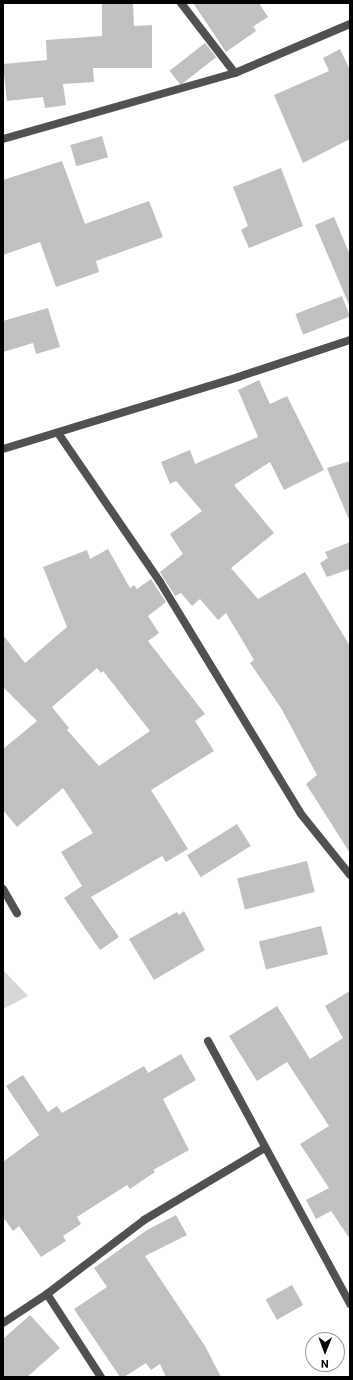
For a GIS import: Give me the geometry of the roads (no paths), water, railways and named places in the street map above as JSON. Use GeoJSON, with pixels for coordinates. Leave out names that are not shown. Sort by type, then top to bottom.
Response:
{"type":"FeatureCollection","features":[{"type":"Feature","properties":{"kind":"street"},"geometry":{"type":"LineString","coordinates":[[181,3],[236,73]]}},
{"type":"Feature","properties":{"kind":"street"},"geometry":{"type":"LineString","coordinates":[[3,138],[236,73],[350,24]]}},
{"type":"Feature","properties":{"kind":"street"},"geometry":{"type":"LineString","coordinates":[[3,449],[58,433],[350,340]]}},
{"type":"Feature","properties":{"kind":"street"},"geometry":{"type":"LineString","coordinates":[[58,433],[160,582],[300,814],[350,875]]}},
{"type":"Feature","properties":{"kind":"street"},"geometry":{"type":"LineString","coordinates":[[3,888],[17,912]]}},
{"type":"Feature","properties":{"kind":"street"},"geometry":{"type":"LineString","coordinates":[[208,1041],[350,1304]]}},
{"type":"Feature","properties":{"kind":"street"},"geometry":{"type":"LineString","coordinates":[[3,1322],[46,1294],[144,1220],[265,1148]]}},
{"type":"Feature","properties":{"kind":"street"},"geometry":{"type":"LineString","coordinates":[[46,1294],[101,1377]]}}]}
